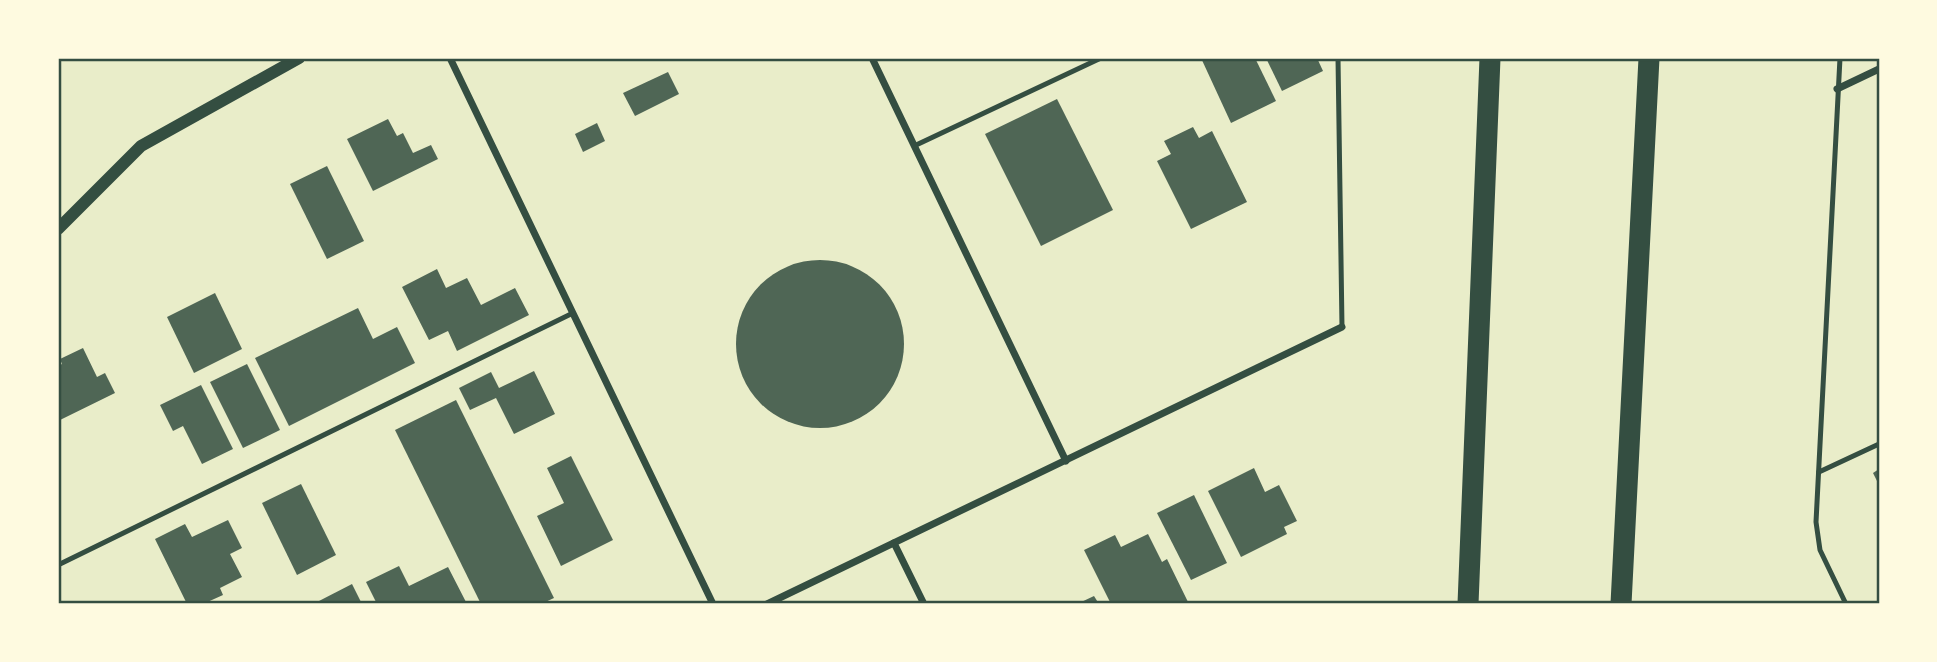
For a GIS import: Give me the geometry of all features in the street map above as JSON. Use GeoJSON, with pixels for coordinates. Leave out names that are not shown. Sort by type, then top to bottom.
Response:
{"type":"FeatureCollection","features":[{"type":"Feature","properties":{"kind":"highway"},"geometry":{"type":"LineString","coordinates":[[1468,600],[1490,58]]}},
{"type":"Feature","properties":{"kind":"highway"},"geometry":{"type":"LineString","coordinates":[[1621,604],[1649,58]]}},
{"type":"Feature","properties":{"kind":"street"},"geometry":{"type":"LineString","coordinates":[[58,229],[141,146],[299,58]]}},
{"type":"Feature","properties":{"kind":"street"},"geometry":{"type":"LineString","coordinates":[[450,58],[713,604]]}},
{"type":"Feature","properties":{"kind":"street"},"geometry":{"type":"LineString","coordinates":[[872,58],[1066,461]]}},
{"type":"Feature","properties":{"kind":"street"},"geometry":{"type":"LineString","coordinates":[[1837,89],[1879,69]]}},
{"type":"Feature","properties":{"kind":"street"},"geometry":{"type":"LineString","coordinates":[[766,604],[1342,327]]}},
{"type":"Feature","properties":{"kind":"street"},"geometry":{"type":"LineString","coordinates":[[894,543],[924,604]]}},
{"type":"Feature","properties":{"kind":"lane"},"geometry":{"type":"LineString","coordinates":[[915,146],[1101,58]]}},
{"type":"Feature","properties":{"kind":"lane"},"geometry":{"type":"LineString","coordinates":[[1338,58],[1342,327]]}},
{"type":"Feature","properties":{"kind":"lane"},"geometry":{"type":"LineString","coordinates":[[1840,58],[1816,522],[1820,550],[1846,604]]}},
{"type":"Feature","properties":{"kind":"lane"},"geometry":{"type":"LineString","coordinates":[[58,565],[573,313]]}},
{"type":"Feature","properties":{"kind":"lane"},"geometry":{"type":"LineString","coordinates":[[1819,472],[1879,444]]}},
{"type":"Feature","properties":{"kind":"building"},"geometry":{"type":"Polygon","coordinates":[[[1201,58],[1255,58],[1276,101],[1231,123],[1201,58]]]}},
{"type":"Feature","properties":{"kind":"building"},"geometry":{"type":"Polygon","coordinates":[[[1266,58],[1317,58],[1323,71],[1282,91],[1266,58]]]}},
{"type":"Feature","properties":{"kind":"building"},"geometry":{"type":"Polygon","coordinates":[[[668,72],[679,94],[635,116],[623,93],[668,72]]]}},
{"type":"Feature","properties":{"kind":"building"},"geometry":{"type":"Polygon","coordinates":[[[1057,99],[1113,210],[1041,246],[985,134],[1057,99]]]}},
{"type":"Feature","properties":{"kind":"building"},"geometry":{"type":"Polygon","coordinates":[[[388,119],[397,136],[403,133],[413,153],[431,145],[438,159],[373,191],[347,139],[388,119]]]}},
{"type":"Feature","properties":{"kind":"building"},"geometry":{"type":"Polygon","coordinates":[[[597,123],[605,141],[583,152],[575,134],[597,123]]]}},
{"type":"Feature","properties":{"kind":"building"},"geometry":{"type":"Polygon","coordinates":[[[1193,127],[1199,138],[1212,131],[1247,202],[1191,229],[1157,161],[1171,154],[1164,141],[1193,127]]]}},
{"type":"Feature","properties":{"kind":"building"},"geometry":{"type":"Polygon","coordinates":[[[327,166],[364,241],[327,259],[290,184],[327,166]]]}},
{"type":"Feature","properties":{"kind":"building"},"geometry":{"type":"Polygon","coordinates":[[[820,260],[852,267],[879,285],[897,312],[904,344],[897,376],[879,403],[852,421],[820,428],[788,421],[761,403],[743,376],[736,344],[743,312],[761,285],[788,267],[820,260]]]}},
{"type":"Feature","properties":{"kind":"building"},"geometry":{"type":"Polygon","coordinates":[[[437,269],[446,288],[467,278],[481,305],[515,288],[529,315],[457,351],[448,331],[429,340],[402,287],[437,269]]]}},
{"type":"Feature","properties":{"kind":"building"},"geometry":{"type":"Polygon","coordinates":[[[215,293],[242,349],[194,373],[167,317],[215,293]]]}},
{"type":"Feature","properties":{"kind":"building"},"geometry":{"type":"Polygon","coordinates":[[[358,308],[373,339],[397,327],[415,363],[289,426],[255,358],[358,308]]]}},
{"type":"Feature","properties":{"kind":"building"},"geometry":{"type":"Polygon","coordinates":[[[83,348],[97,377],[105,373],[115,393],[58,421],[58,366],[62,364],[60,359],[83,348]]]}},
{"type":"Feature","properties":{"kind":"building"},"geometry":{"type":"Polygon","coordinates":[[[247,364],[280,430],[243,448],[210,382],[247,364]]]}},
{"type":"Feature","properties":{"kind":"building"},"geometry":{"type":"Polygon","coordinates":[[[534,371],[555,414],[514,434],[496,398],[470,410],[459,388],[491,372],[499,388],[534,371]]]}},
{"type":"Feature","properties":{"kind":"building"},"geometry":{"type":"Polygon","coordinates":[[[201,385],[233,449],[202,464],[183,426],[173,431],[160,405],[201,385]]]}},
{"type":"Feature","properties":{"kind":"building"},"geometry":{"type":"Polygon","coordinates":[[[456,400],[554,598],[541,604],[481,604],[395,430],[456,400]]]}},
{"type":"Feature","properties":{"kind":"building"},"geometry":{"type":"Polygon","coordinates":[[[571,456],[613,540],[561,566],[537,516],[564,503],[547,468],[571,456]]]}},
{"type":"Feature","properties":{"kind":"building"},"geometry":{"type":"Polygon","coordinates":[[[1254,468],[1265,492],[1279,485],[1297,521],[1284,527],[1287,534],[1241,557],[1208,491],[1254,468]]]}},
{"type":"Feature","properties":{"kind":"building"},"geometry":{"type":"Polygon","coordinates":[[[1879,469],[1879,485],[1873,473],[1879,469]]]}},
{"type":"Feature","properties":{"kind":"building"},"geometry":{"type":"Polygon","coordinates":[[[301,484],[336,555],[297,575],[262,503],[301,484]]]}},
{"type":"Feature","properties":{"kind":"building"},"geometry":{"type":"Polygon","coordinates":[[[1194,495],[1227,563],[1191,580],[1157,513],[1194,495]]]}},
{"type":"Feature","properties":{"kind":"building"},"geometry":{"type":"Polygon","coordinates":[[[228,520],[242,548],[230,554],[242,577],[220,588],[223,595],[203,604],[187,604],[155,539],[185,524],[192,537],[228,520]]]}},
{"type":"Feature","properties":{"kind":"building"},"geometry":{"type":"Polygon","coordinates":[[[1148,534],[1162,562],[1167,559],[1189,604],[1111,604],[1084,550],[1115,535],[1121,547],[1148,534]]]}},
{"type":"Feature","properties":{"kind":"building"},"geometry":{"type":"Polygon","coordinates":[[[399,566],[409,586],[448,567],[466,602],[377,604],[366,582],[399,566]]]}},
{"type":"Feature","properties":{"kind":"building"},"geometry":{"type":"Polygon","coordinates":[[[352,584],[362,604],[320,604],[319,601],[352,584]]]}},
{"type":"Feature","properties":{"kind":"building"},"geometry":{"type":"Polygon","coordinates":[[[1094,596],[1099,604],[1077,604],[1094,596]]]}}]}
